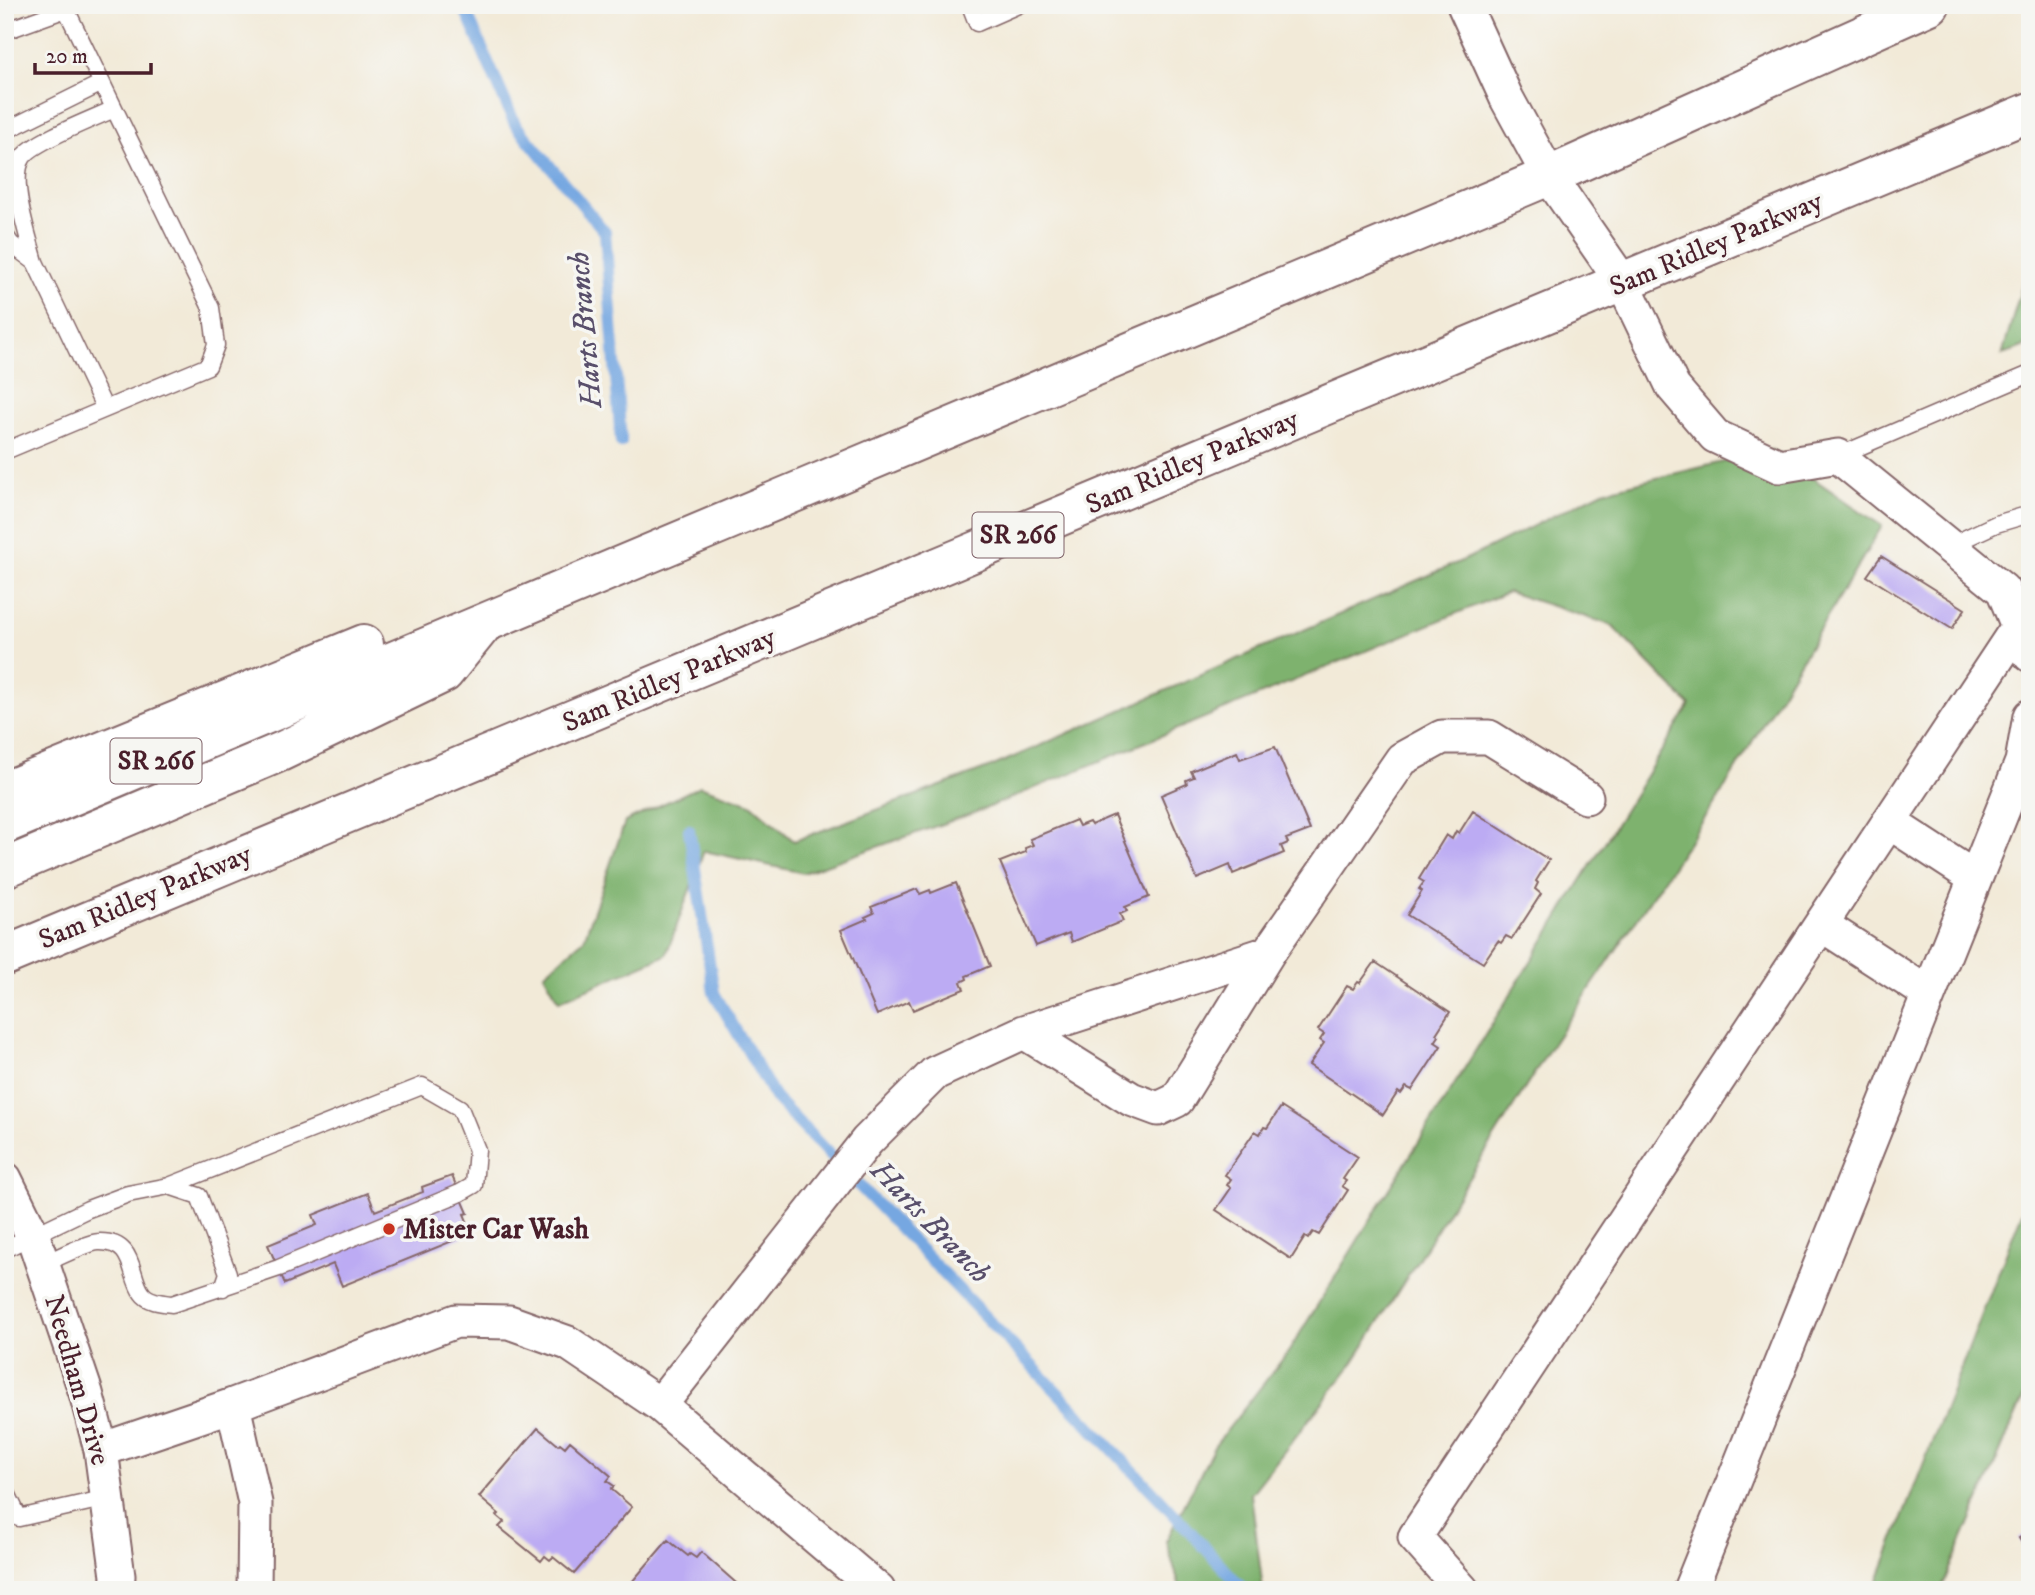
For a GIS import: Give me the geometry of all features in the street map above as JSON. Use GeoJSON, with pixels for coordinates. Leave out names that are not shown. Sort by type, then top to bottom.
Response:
{"type":"FeatureCollection","features":[{"type":"Feature","properties":{"kind":"main road","name":"SR 266"},"geometry":{"type":"LineString","coordinates":[[5,824],[1549,176],[1930,5]]}},
{"type":"Feature","properties":{"kind":"main road","name":"Sam Ridley Parkway"},"geometry":{"type":"LineString","coordinates":[[9,957],[2030,112]]}},
{"type":"Feature","properties":{"kind":"main road"},"geometry":{"type":"LineString","coordinates":[[5,791],[367,643],[428,623],[485,622]]}},
{"type":"Feature","properties":{"kind":"main road"},"geometry":{"type":"LineString","coordinates":[[5,868],[280,752],[444,673],[485,622]]}},
{"type":"Feature","properties":{"kind":"street"},"geometry":{"type":"LineString","coordinates":[[1462,1590],[1415,1537],[1889,822],[2024,641],[2003,590],[1838,456],[1779,466],[1715,436],[1673,387],[1623,283],[1549,176],[1507,99],[1464,5]]}},
{"type":"Feature","properties":{"kind":"street"},"geometry":{"type":"LineString","coordinates":[[1690,1590],[2022,762],[2030,716]]}},
{"type":"Feature","properties":{"kind":"street"},"geometry":{"type":"LineString","coordinates":[[1024,1032],[1131,1099],[1158,1110],[1177,1100],[1268,953],[1402,759],[1442,737],[1489,737],[1586,797]]}},
{"type":"Feature","properties":{"kind":"street"},"geometry":{"type":"LineString","coordinates":[[1889,822],[1975,878]]}},
{"type":"Feature","properties":{"kind":"street"},"geometry":{"type":"LineString","coordinates":[[1822,925],[1929,994]]}},
{"type":"Feature","properties":{"kind":"street"},"geometry":{"type":"LineString","coordinates":[[660,1405],[867,1141],[935,1073],[1024,1032],[1268,953]]}},
{"type":"Feature","properties":{"kind":"street","name":"Needham Drive"},"geometry":{"type":"LineString","coordinates":[[5,1179],[27,1250],[86,1393],[101,1450],[118,1576],[117,1590]]}},
{"type":"Feature","properties":{"kind":"street"},"geometry":{"type":"LineString","coordinates":[[101,1450],[233,1405],[456,1321],[509,1322],[568,1343],[660,1405],[878,1590]]}},
{"type":"Feature","properties":{"kind":"street"},"geometry":{"type":"LineString","coordinates":[[233,1405],[255,1503],[254,1590]]}},
{"type":"Feature","properties":{"kind":"lane"},"geometry":{"type":"LineString","coordinates":[[970,5],[978,23],[1018,5]]}},
{"type":"Feature","properties":{"kind":"lane"},"geometry":{"type":"LineString","coordinates":[[5,31],[65,9],[211,308],[216,345],[208,366],[5,451]]}},
{"type":"Feature","properties":{"kind":"lane"},"geometry":{"type":"LineString","coordinates":[[5,131],[102,83]]}},
{"type":"Feature","properties":{"kind":"lane"},"geometry":{"type":"LineString","coordinates":[[105,409],[36,262],[20,210],[18,173],[23,156],[46,141],[114,109]]}},
{"type":"Feature","properties":{"kind":"lane"},"geometry":{"type":"LineString","coordinates":[[5,235],[11,244],[36,262]]}},
{"type":"Feature","properties":{"kind":"lane"},"geometry":{"type":"LineString","coordinates":[[1838,456],[2030,374]]}},
{"type":"Feature","properties":{"kind":"lane"},"geometry":{"type":"LineString","coordinates":[[1949,546],[1996,524],[2030,514]]}},
{"type":"Feature","properties":{"kind":"lane"},"geometry":{"type":"LineString","coordinates":[[422,1086],[460,1108],[477,1150],[474,1185],[279,1268],[172,1304],[155,1302],[142,1293],[132,1264],[115,1244],[98,1241],[27,1250],[88,1209],[128,1194],[169,1186],[422,1086]]}},
{"type":"Feature","properties":{"kind":"lane"},"geometry":{"type":"LineString","coordinates":[[169,1186],[199,1196],[228,1273],[223,1288]]}},
{"type":"Feature","properties":{"kind":"lane"},"geometry":{"type":"LineString","coordinates":[[5,1489],[12,1521],[107,1498]]}},
{"type":"Feature","properties":{"kind":"green space"},"geometry":{"type":"Polygon","coordinates":[[[2030,265],[2030,344],[2002,355],[2027,269],[2030,265]]]}},
{"type":"Feature","properties":{"kind":"green space"},"geometry":{"type":"Polygon","coordinates":[[[1772,450],[1882,526],[1719,797],[1552,1045],[1354,1362],[1251,1494],[1263,1590],[1181,1590],[1166,1541],[1214,1447],[1289,1351],[1690,705],[1611,625],[1508,592],[982,810],[803,873],[704,851],[666,955],[559,1001],[544,974],[584,939],[625,822],[700,786],[751,804],[794,841],[991,767],[1475,555],[1603,491],[1772,450]]]}},
{"type":"Feature","properties":{"kind":"green space"},"geometry":{"type":"Polygon","coordinates":[[[2030,1192],[2030,1382],[1941,1590],[1874,1590],[2030,1192]]]}},
{"type":"Feature","properties":{"kind":"building"},"geometry":{"type":"Polygon","coordinates":[[[1881,556],[1965,609],[1952,629],[1867,576],[1881,556]]]}},
{"type":"Feature","properties":{"kind":"building"},"geometry":{"type":"Polygon","coordinates":[[[1275,747],[1310,830],[1286,839],[1288,843],[1281,846],[1284,853],[1233,874],[1230,865],[1197,879],[1161,795],[1187,784],[1186,780],[1194,777],[1191,771],[1237,752],[1240,759],[1275,747]]]}},
{"type":"Feature","properties":{"kind":"building"},"geometry":{"type":"Polygon","coordinates":[[[1473,811],[1549,860],[1536,881],[1538,883],[1535,889],[1541,894],[1512,939],[1506,936],[1501,943],[1498,941],[1483,963],[1407,915],[1422,891],[1419,889],[1424,882],[1419,879],[1446,835],[1452,839],[1456,831],[1459,833],[1473,811]]]}},
{"type":"Feature","properties":{"kind":"building"},"geometry":{"type":"Polygon","coordinates":[[[1114,815],[1149,897],[1125,907],[1127,911],[1120,914],[1123,921],[1072,942],[1069,933],[1036,946],[1000,862],[1026,852],[1025,848],[1033,845],[1030,839],[1076,820],[1079,826],[1089,822],[1091,825],[1114,815]]]}},
{"type":"Feature","properties":{"kind":"building"},"geometry":{"type":"Polygon","coordinates":[[[956,883],[990,966],[966,976],[967,979],[961,982],[964,989],[913,1010],[909,1001],[877,1015],[841,930],[867,919],[865,917],[874,913],[871,907],[917,889],[920,894],[930,890],[931,893],[956,883]]]}},
{"type":"Feature","properties":{"kind":"building"},"geometry":{"type":"Polygon","coordinates":[[[1375,962],[1450,1012],[1436,1034],[1439,1036],[1435,1042],[1441,1046],[1412,1090],[1406,1087],[1401,1094],[1398,1092],[1383,1115],[1309,1065],[1324,1043],[1320,1040],[1324,1034],[1318,1030],[1347,986],[1353,989],[1360,983],[1375,962]]]}},
{"type":"Feature","properties":{"kind":"building"},"geometry":{"type":"Polygon","coordinates":[[[1281,1107],[1358,1157],[1343,1179],[1346,1181],[1342,1186],[1348,1190],[1319,1235],[1313,1232],[1308,1239],[1305,1237],[1291,1259],[1216,1210],[1231,1188],[1227,1185],[1231,1179],[1225,1175],[1255,1131],[1260,1134],[1264,1127],[1267,1128],[1281,1107]]]}},
{"type":"Feature","properties":{"kind":"building","name":"Mister Car Wash"},"geometry":{"type":"Polygon","coordinates":[[[452,1176],[468,1213],[464,1214],[472,1233],[342,1286],[333,1264],[285,1284],[268,1245],[317,1225],[313,1215],[368,1193],[375,1211],[423,1192],[422,1187],[452,1176]]]}},
{"type":"Feature","properties":{"kind":"building"},"geometry":{"type":"Polygon","coordinates":[[[538,1428],[558,1445],[560,1443],[565,1447],[570,1441],[611,1476],[607,1481],[614,1486],[611,1489],[632,1507],[574,1574],[553,1557],[550,1560],[545,1556],[541,1561],[499,1527],[504,1522],[497,1516],[499,1514],[479,1497],[538,1428]]]}},
{"type":"Feature","properties":{"kind":"building"},"geometry":{"type":"Polygon","coordinates":[[[2030,1532],[2030,1556],[2019,1538],[2030,1532]]]}},
{"type":"Feature","properties":{"kind":"building"},"geometry":{"type":"Polygon","coordinates":[[[668,1540],[688,1556],[690,1554],[696,1558],[701,1552],[744,1590],[625,1590],[668,1540]]]}},
{"type":"Feature","properties":{"kind":"waterway","name":"Harts Branch"},"geometry":{"type":"LineString","coordinates":[[463,5],[515,124],[605,232],[621,442]]}},
{"type":"Feature","properties":{"kind":"waterway","name":"Harts Branch"},"geometry":{"type":"LineString","coordinates":[[689,830],[714,993],[776,1099],[1244,1590]]}},
{"type":"Feature","properties":{"kind":"place","name":"Mister Car Wash"},"geometry":{"type":"Point","coordinates":[389,1229]}}]}
